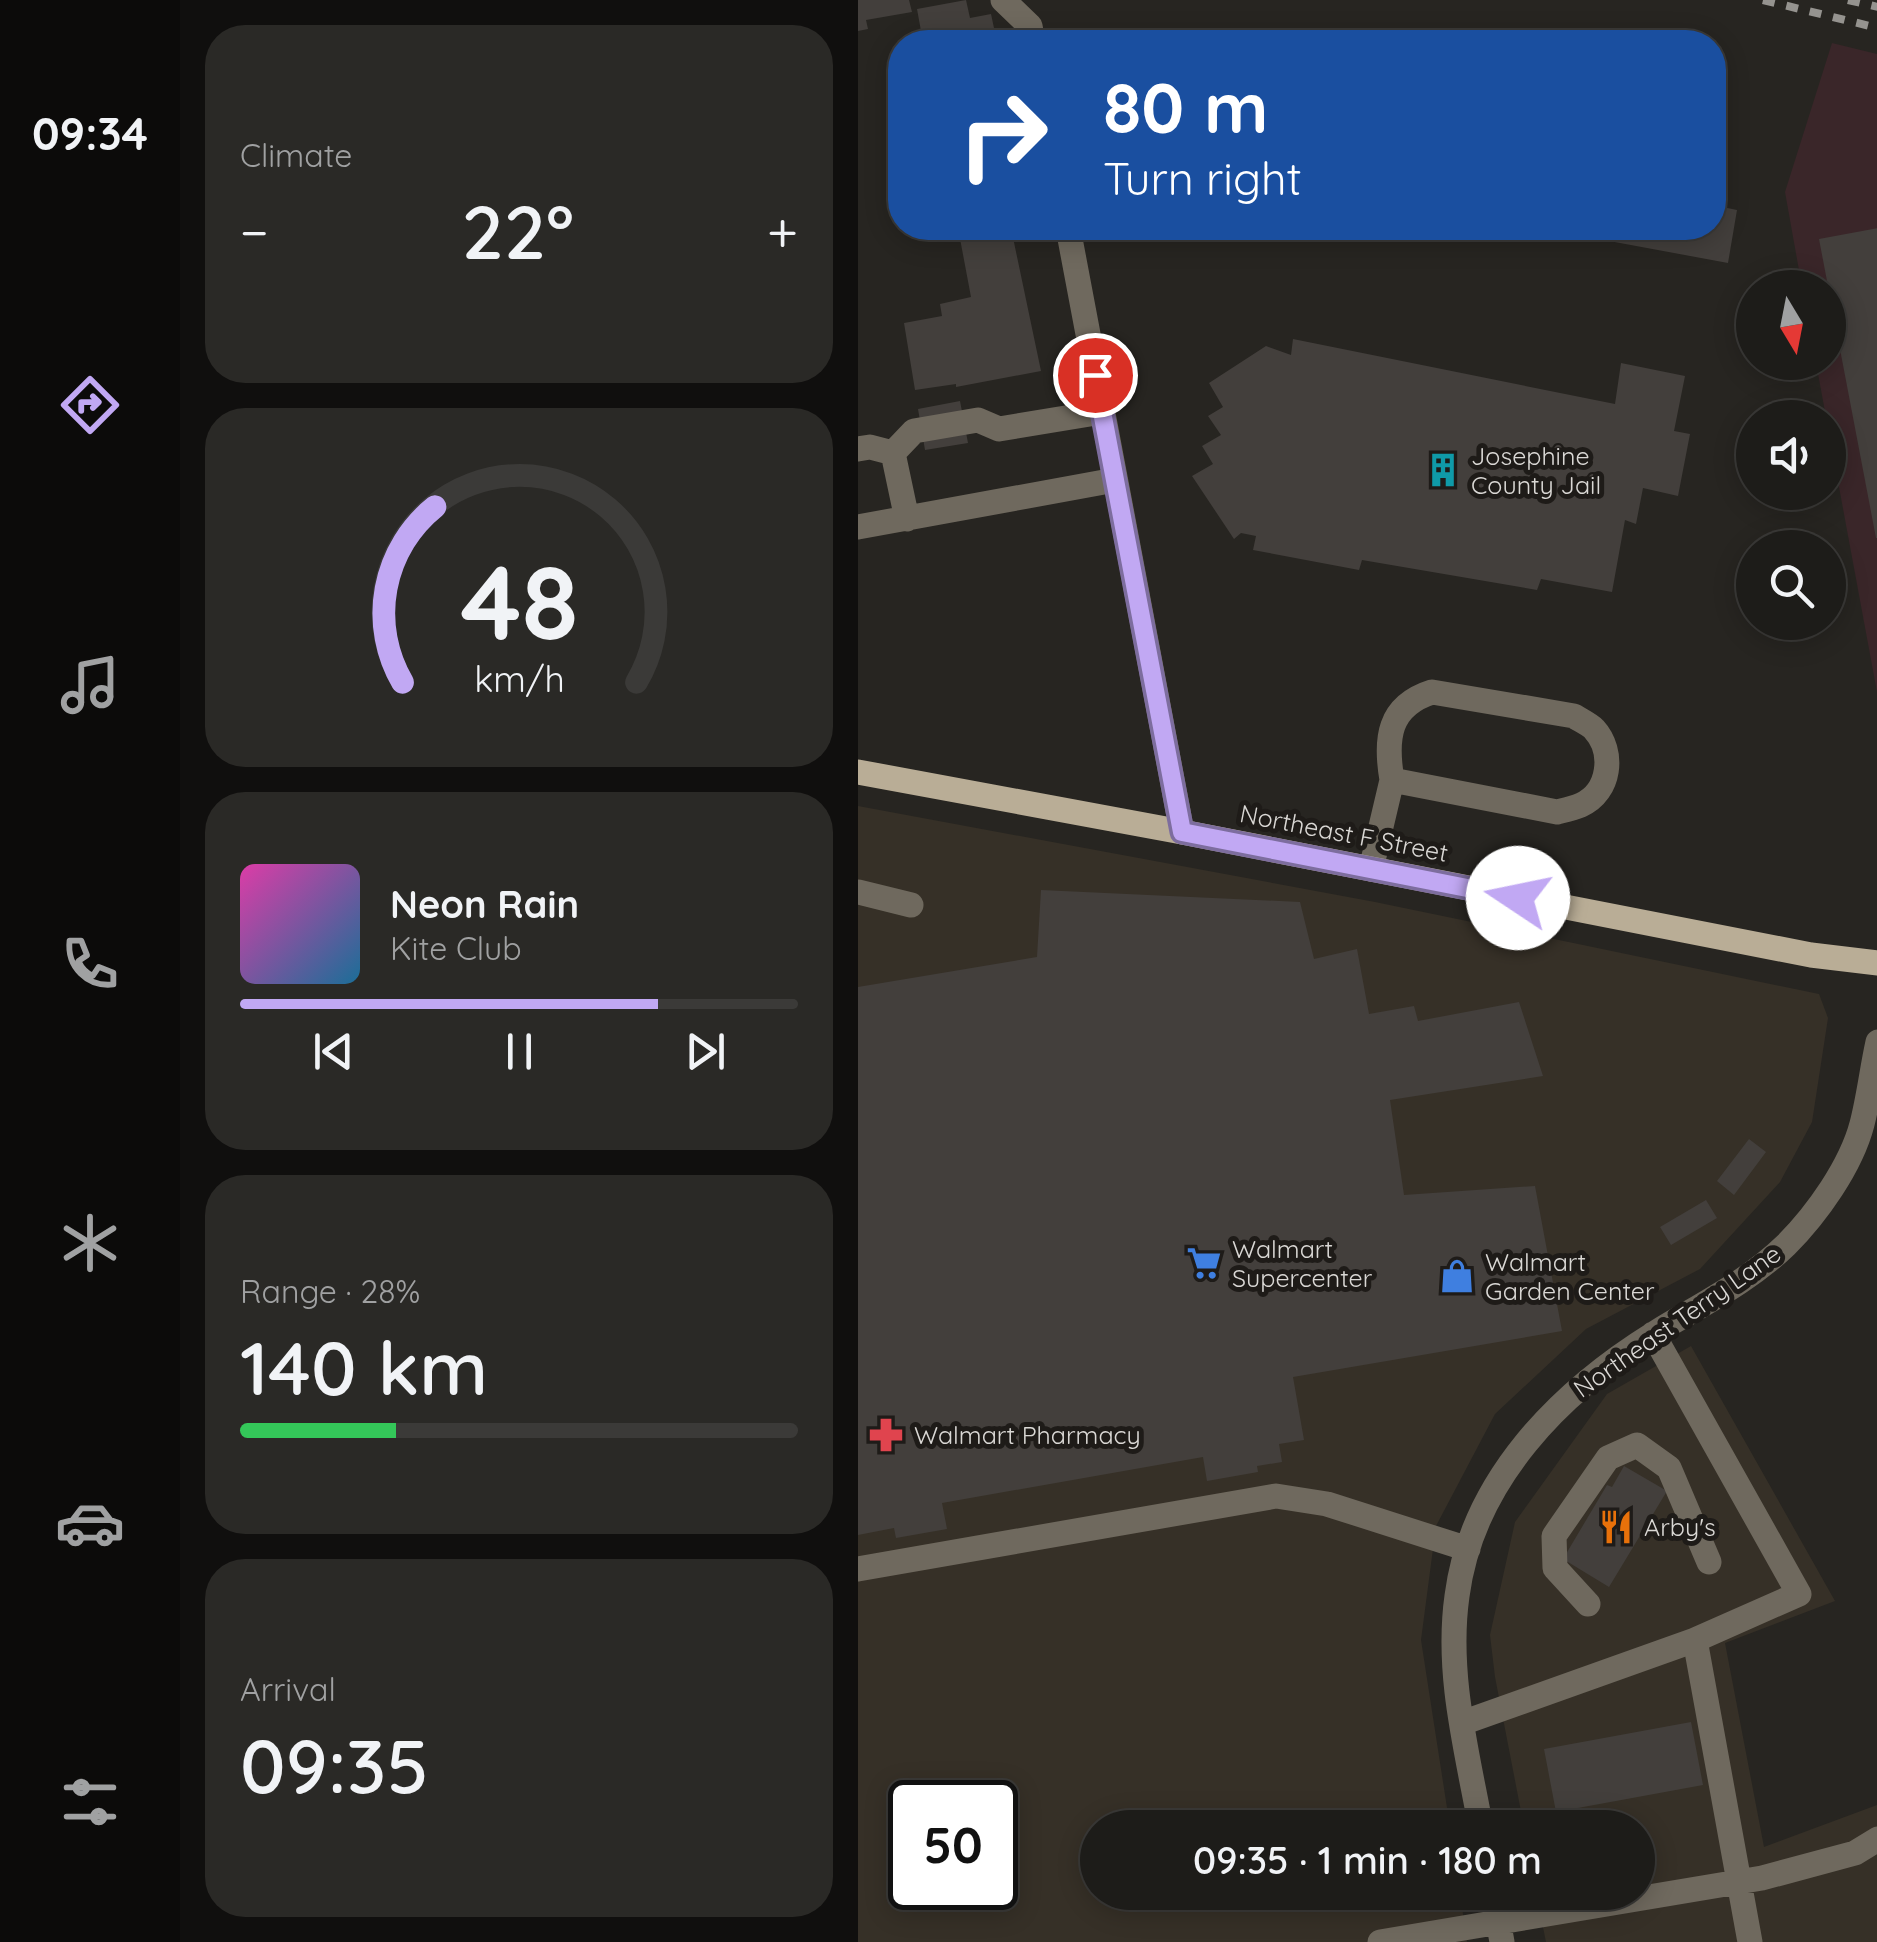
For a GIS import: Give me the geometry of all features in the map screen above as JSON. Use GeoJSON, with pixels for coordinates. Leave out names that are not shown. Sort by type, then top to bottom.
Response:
{"type":"FeatureCollection","features":[{"type":"Feature","properties":{"kind":"main road","name":"Northeast F Street"},"geometry":{"type":"LineString","coordinates":[[858,772],[1792,952],[1878,964]]}},
{"type":"Feature","properties":{"kind":"street"},"geometry":{"type":"LineString","coordinates":[[1002,0],[1031,30]]}},
{"type":"Feature","properties":{"kind":"street"},"geometry":{"type":"LineString","coordinates":[[1070,240],[1182,832]]}},
{"type":"Feature","properties":{"kind":"street"},"geometry":{"type":"LineString","coordinates":[[894,453],[914,432],[978,420],[999,429],[1102,412]]}},
{"type":"Feature","properties":{"kind":"street"},"geometry":{"type":"LineString","coordinates":[[858,449],[870,447],[894,453]]}},
{"type":"Feature","properties":{"kind":"street"},"geometry":{"type":"LineString","coordinates":[[894,453],[907,518]]}},
{"type":"Feature","properties":{"kind":"street"},"geometry":{"type":"LineString","coordinates":[[858,528],[1116,480]]}},
{"type":"Feature","properties":{"kind":"street"},"geometry":{"type":"LineString","coordinates":[[1371,869],[1392,780],[1387,752],[1397,712],[1413,698],[1432,692],[1574,716],[1593,728],[1605,747],[1608,764],[1604,781],[1595,794],[1582,804],[1557,812],[1392,780]]}},
{"type":"Feature","properties":{"kind":"street"},"geometry":{"type":"LineString","coordinates":[[858,892],[911,904]]}},
{"type":"Feature","properties":{"kind":"street","name":"Northeast Terry Lane"},"geometry":{"type":"LineString","coordinates":[[1478,1810],[1454,1678],[1457,1595],[1480,1514],[1497,1484],[1557,1407],[1588,1379],[1653,1334],[1744,1280],[1787,1244],[1814,1212],[1845,1164],[1861,1127],[1878,1042]]}},
{"type":"Feature","properties":{"kind":"street"},"geometry":{"type":"LineString","coordinates":[[1462,1723],[1695,1640],[1800,1594],[1653,1334]]}},
{"type":"Feature","properties":{"kind":"street"},"geometry":{"type":"LineString","coordinates":[[1588,1604],[1554,1568],[1554,1536],[1608,1458],[1637,1445],[1669,1468],[1709,1562]]}},
{"type":"Feature","properties":{"kind":"street"},"geometry":{"type":"LineString","coordinates":[[858,1569],[1276,1496],[1327,1504],[1468,1549]]}},
{"type":"Feature","properties":{"kind":"street"},"geometry":{"type":"LineString","coordinates":[[1695,1640],[1750,1942]]}},
{"type":"Feature","properties":{"kind":"street"},"geometry":{"type":"LineString","coordinates":[[1380,1942],[1500,1932],[1855,1854],[1878,1839]]}},
{"type":"Feature","properties":{"kind":"shaded area"},"geometry":{"type":"Polygon","coordinates":[[[1832,43],[1877,54],[1877,692],[1843,510],[1846,400],[1823,400],[1819,380],[1846,380],[1846,270],[1799,270],[1785,192],[1832,43]]]}},
{"type":"Feature","properties":{"kind":"shaded area"},"geometry":{"type":"Polygon","coordinates":[[[858,806],[1375,902],[1819,994],[1828,1018],[1812,1122],[1780,1182],[1700,1269],[1586,1329],[1495,1414],[1436,1526],[1421,1640],[1447,1810],[1080,1810],[1080,1910],[1462,1910],[1467,1942],[858,1942],[858,806]]]}},
{"type":"Feature","properties":{"kind":"shaded area"},"geometry":{"type":"Polygon","coordinates":[[[1691,1346],[1835,1601],[1725,1643],[1764,1847],[1877,1805],[1877,1942],[1546,1942],[1539,1910],[1655,1910],[1655,1810],[1521,1810],[1490,1635],[1515,1522],[1607,1394],[1691,1346]]]}},
{"type":"Feature","properties":{"kind":"building"},"geometry":{"type":"Polygon","coordinates":[[[858,0],[909,0],[912,12],[866,20],[868,29],[858,31],[858,0]]]}},
{"type":"Feature","properties":{"kind":"building"},"geometry":{"type":"Polygon","coordinates":[[[966,0],[970,18],[991,14],[994,30],[921,30],[917,9],[966,0]]]}},
{"type":"Feature","properties":{"kind":"building"},"geometry":{"type":"Polygon","coordinates":[[[1726,208],[1737,210],[1728,263],[1604,240],[1726,240],[1726,208]]]}},
{"type":"Feature","properties":{"kind":"building"},"geometry":{"type":"Polygon","coordinates":[[[1878,228],[1878,538],[1846,380],[1846,270],[1825,270],[1819,239],[1878,228]]]}},
{"type":"Feature","properties":{"kind":"building"},"geometry":{"type":"Polygon","coordinates":[[[960,240],[1014,240],[1041,371],[956,387],[915,390],[904,323],[942,316],[940,304],[971,297],[960,240]]]}},
{"type":"Feature","properties":{"kind":"building","name":"Josephine County Jail"},"geometry":{"type":"Polygon","coordinates":[[[1293,339],[1615,404],[1621,363],[1685,376],[1674,431],[1690,434],[1678,496],[1643,488],[1636,524],[1625,520],[1612,592],[1541,579],[1537,590],[1362,560],[1359,570],[1253,550],[1256,536],[1241,533],[1234,539],[1192,476],[1213,464],[1202,446],[1221,435],[1208,416],[1223,407],[1209,383],[1266,346],[1291,355],[1293,339]]]}},
{"type":"Feature","properties":{"kind":"building"},"geometry":{"type":"Polygon","coordinates":[[[960,401],[968,443],[925,450],[918,409],[960,401]]]}},
{"type":"Feature","properties":{"kind":"building","name":"Walmart Supercenter"},"geometry":{"type":"Polygon","coordinates":[[[1041,890],[1300,902],[1314,959],[1357,949],[1369,1014],[1414,1006],[1418,1021],[1519,1002],[1543,1076],[1390,1100],[1404,1195],[1535,1186],[1562,1331],[1293,1377],[1304,1440],[1279,1444],[1282,1462],[1257,1466],[1258,1472],[1207,1481],[1203,1457],[942,1503],[947,1529],[896,1538],[894,1528],[858,1535],[858,987],[1037,957],[1041,890]]]}},
{"type":"Feature","properties":{"kind":"building"},"geometry":{"type":"Polygon","coordinates":[[[1749,1139],[1766,1152],[1734,1195],[1717,1181],[1749,1139]]]}},
{"type":"Feature","properties":{"kind":"building"},"geometry":{"type":"Polygon","coordinates":[[[1706,1200],[1717,1218],[1671,1245],[1660,1227],[1706,1200]]]}},
{"type":"Feature","properties":{"kind":"building"},"geometry":{"type":"Polygon","coordinates":[[[1624,1466],[1667,1491],[1609,1587],[1563,1559],[1607,1485],[1612,1487],[1624,1466]]]}},
{"type":"Feature","properties":{"kind":"building"},"geometry":{"type":"Polygon","coordinates":[[[1691,1722],[1703,1785],[1556,1810],[1544,1749],[1691,1722]]]}},
{"type":"Feature","properties":{"kind":"railway"},"geometry":{"type":"LineString","coordinates":[[1763,0],[1878,28]]}},
{"type":"Feature","properties":{"kind":"railway"},"geometry":{"type":"LineString","coordinates":[[1848,0],[1878,7]]}},
{"type":"Feature","properties":{"kind":"place","name":"Josephine County Jail"},"geometry":{"type":"Point","coordinates":[1443,470]}},
{"type":"Feature","properties":{"kind":"place","name":"Walmart Supercenter"},"geometry":{"type":"Point","coordinates":[1204,1263]}},
{"type":"Feature","properties":{"kind":"place","name":"Walmart Garden Center"},"geometry":{"type":"Point","coordinates":[1457,1276]}},
{"type":"Feature","properties":{"kind":"place","name":"Walmart Pharmacy"},"geometry":{"type":"Point","coordinates":[886,1435]}},
{"type":"Feature","properties":{"kind":"place","name":"Arby's"},"geometry":{"type":"Point","coordinates":[1616,1527]}},
{"type":"Feature","properties":{"kind":"route"},"geometry":{"type":"LineString","coordinates":[[1095,375],[1182,832],[1518,898]]}}]}
